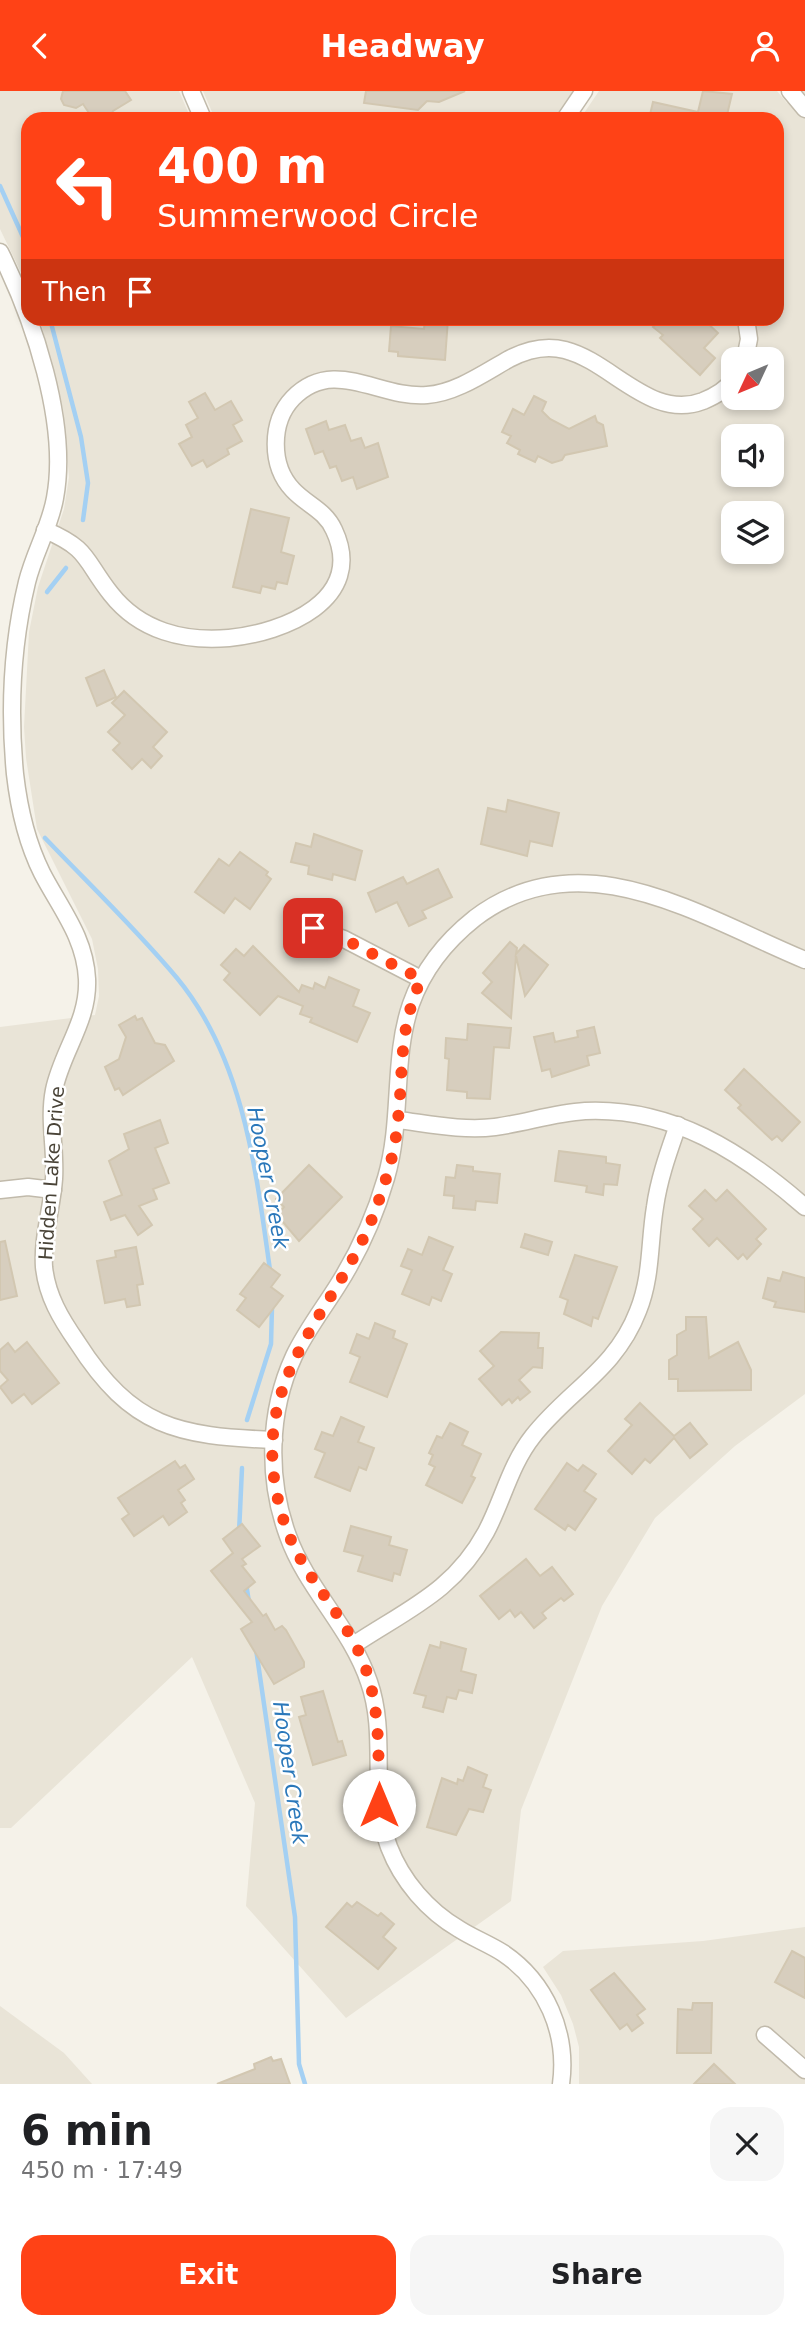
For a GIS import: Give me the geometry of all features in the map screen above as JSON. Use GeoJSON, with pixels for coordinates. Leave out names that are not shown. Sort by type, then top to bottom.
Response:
{"type":"FeatureCollection","features":[{"type":"Feature","properties":{"kind":"street"},"geometry":{"type":"LineString","coordinates":[[191,91],[200,112]]}},
{"type":"Feature","properties":{"kind":"street"},"geometry":{"type":"LineString","coordinates":[[570,112],[584,91]]}},
{"type":"Feature","properties":{"kind":"street"},"geometry":{"type":"LineString","coordinates":[[790,91],[805,109]]}},
{"type":"Feature","properties":{"kind":"street","name":"Hidden Lake Drive"},"geometry":{"type":"LineString","coordinates":[[0,252],[21,304]]}},
{"type":"Feature","properties":{"kind":"street","name":"Hidden Lake Drive"},"geometry":{"type":"LineString","coordinates":[[30,326],[52,411],[57,475],[55,497],[27,580],[15,658],[12,712],[15,769],[19,807],[28,841],[77,935],[87,977],[83,1016],[58,1076],[52,1102],[53,1190],[44,1249],[49,1290],[64,1324],[105,1382],[139,1412],[180,1431],[218,1437],[274,1440]]}},
{"type":"Feature","properties":{"kind":"street"},"geometry":{"type":"LineString","coordinates":[[747,326],[747,347]]}},
{"type":"Feature","properties":{"kind":"street"},"geometry":{"type":"LineString","coordinates":[[45,530],[80,548],[118,602],[150,626],[175,635],[202,639],[257,633],[299,619],[314,610],[328,595],[339,571],[339,544],[329,521],[289,485],[276,452],[278,423],[284,411],[309,386],[340,378],[398,394],[439,394],[523,353],[548,348],[580,356],[664,404],[682,406],[721,392]]}},
{"type":"Feature","properties":{"kind":"street"},"geometry":{"type":"LineString","coordinates":[[561,2084],[562,2046],[550,2008],[540,1990],[508,1957],[460,1930],[428,1905],[402,1873],[390,1850],[379,1805],[377,1715],[372,1691],[355,1644],[301,1564],[290,1541],[276,1492],[274,1440],[279,1401],[293,1358],[355,1257],[369,1228],[387,1174],[398,1120],[401,1047],[408,1013],[421,979],[446,945],[480,914],[519,894],[580,882],[634,888],[805,960]]}},
{"type":"Feature","properties":{"kind":"street"},"geometry":{"type":"LineString","coordinates":[[313,928],[344,939],[421,979]]}},
{"type":"Feature","properties":{"kind":"street"},"geometry":{"type":"LineString","coordinates":[[398,1120],[480,1128],[571,1112],[606,1111],[678,1125],[744,1157],[805,1207]]}},
{"type":"Feature","properties":{"kind":"street"},"geometry":{"type":"LineString","coordinates":[[355,1644],[432,1597],[463,1566],[487,1530],[511,1472],[531,1438],[559,1407],[591,1381],[628,1333],[647,1285],[658,1191],[678,1125]]}},
{"type":"Feature","properties":{"kind":"street"},"geometry":{"type":"LineString","coordinates":[[0,1190],[29,1187],[53,1190]]}},
{"type":"Feature","properties":{"kind":"street"},"geometry":{"type":"LineString","coordinates":[[765,2035],[805,2070]]}},
{"type":"Feature","properties":{"kind":"shaded area"},"geometry":{"type":"Polygon","coordinates":[[[0,91],[179,91],[188,112],[21,112],[21,272],[0,229],[0,91]]]}},
{"type":"Feature","properties":{"kind":"shaded area"},"geometry":{"type":"Polygon","coordinates":[[[203,91],[573,91],[559,112],[212,112],[203,91]]]}},
{"type":"Feature","properties":{"kind":"shaded area"},"geometry":{"type":"Polygon","coordinates":[[[599,91],[777,91],[787,103],[800,91],[805,91],[805,1394],[735,1446],[655,1518],[602,1606],[521,1810],[511,1901],[346,2018],[246,1906],[255,1803],[192,1657],[11,1828],[0,1828],[0,1027],[95,1015],[99,996],[98,969],[92,939],[37,829],[24,727],[29,632],[38,587],[64,509],[69,477],[63,409],[42,326],[784,326],[784,112],[585,112],[599,91]]]}},
{"type":"Feature","properties":{"kind":"shaded area"},"geometry":{"type":"Polygon","coordinates":[[[805,1927],[805,2084],[579,2084],[579,2047],[573,2024],[561,1995],[543,1967],[563,1951],[703,1941],[805,1927]]]}},
{"type":"Feature","properties":{"kind":"shaded area"},"geometry":{"type":"Polygon","coordinates":[[[0,2006],[64,2053],[92,2084],[0,2084],[0,2006]]]}},
{"type":"Feature","properties":{"kind":"building"},"geometry":{"type":"Polygon","coordinates":[[[63,91],[125,91],[131,100],[113,112],[88,112],[83,104],[76,108],[64,105],[61,99],[63,91]]]}},
{"type":"Feature","properties":{"kind":"building"},"geometry":{"type":"Polygon","coordinates":[[[366,91],[465,91],[439,102],[427,101],[418,110],[364,103],[366,91]]]}},
{"type":"Feature","properties":{"kind":"building"},"geometry":{"type":"Polygon","coordinates":[[[703,91],[732,94],[728,112],[698,112],[703,91]]]}},
{"type":"Feature","properties":{"kind":"building"},"geometry":{"type":"Polygon","coordinates":[[[653,102],[698,112],[651,112],[653,102]]]}},
{"type":"Feature","properties":{"kind":"building"},"geometry":{"type":"Polygon","coordinates":[[[391,326],[424,329],[424,326],[447,326],[445,360],[398,356],[398,352],[389,351],[391,326]]]}},
{"type":"Feature","properties":{"kind":"building"},"geometry":{"type":"Polygon","coordinates":[[[710,326],[718,333],[704,348],[715,358],[700,375],[660,338],[663,335],[653,327],[710,326]]]}},
{"type":"Feature","properties":{"kind":"building"},"geometry":{"type":"Polygon","coordinates":[[[205,393],[215,410],[231,401],[242,420],[233,425],[242,441],[227,449],[229,454],[207,467],[203,460],[192,466],[179,444],[192,437],[186,425],[198,418],[189,402],[205,393]]]}},
{"type":"Feature","properties":{"kind":"building"},"geometry":{"type":"Polygon","coordinates":[[[534,396],[546,402],[542,411],[550,419],[569,429],[595,416],[597,422],[603,425],[607,446],[565,455],[562,460],[552,463],[538,456],[535,462],[518,454],[520,450],[507,443],[511,436],[502,432],[513,409],[524,415],[534,396]]]}},
{"type":"Feature","properties":{"kind":"building"},"geometry":{"type":"Polygon","coordinates":[[[326,421],[329,430],[345,425],[351,441],[361,438],[365,448],[378,443],[388,477],[357,489],[353,477],[342,481],[336,466],[330,468],[323,451],[315,454],[306,429],[326,421]]]}},
{"type":"Feature","properties":{"kind":"building"},"geometry":{"type":"Polygon","coordinates":[[[251,509],[289,518],[281,552],[294,556],[287,584],[277,582],[275,589],[262,586],[260,593],[233,587],[251,509]]]}},
{"type":"Feature","properties":{"kind":"building"},"geometry":{"type":"Polygon","coordinates":[[[104,670],[116,697],[97,706],[86,678],[104,670]]]}},
{"type":"Feature","properties":{"kind":"building"},"geometry":{"type":"Polygon","coordinates":[[[124,691],[167,732],[153,747],[162,756],[151,768],[142,759],[132,769],[113,750],[120,743],[108,732],[125,715],[112,703],[124,691]]]}},
{"type":"Feature","properties":{"kind":"building"},"geometry":{"type":"Polygon","coordinates":[[[508,800],[559,813],[552,846],[530,841],[527,856],[481,844],[488,808],[506,812],[508,800]]]}},
{"type":"Feature","properties":{"kind":"building"},"geometry":{"type":"Polygon","coordinates":[[[314,834],[362,851],[355,880],[333,874],[332,880],[308,874],[309,866],[291,862],[296,843],[311,847],[314,834]]]}},
{"type":"Feature","properties":{"kind":"building"},"geometry":{"type":"Polygon","coordinates":[[[240,852],[268,872],[266,875],[271,879],[250,909],[235,898],[224,913],[195,892],[219,859],[229,866],[240,852]]]}},
{"type":"Feature","properties":{"kind":"building"},"geometry":{"type":"Polygon","coordinates":[[[438,869],[452,897],[422,911],[426,918],[409,926],[397,902],[376,912],[368,893],[403,877],[407,884],[438,869]]]}},
{"type":"Feature","properties":{"kind":"building"},"geometry":{"type":"Polygon","coordinates":[[[510,942],[517,948],[516,954],[524,945],[548,965],[525,996],[516,956],[511,1018],[482,993],[492,982],[483,973],[510,942]]]}},
{"type":"Feature","properties":{"kind":"building"},"geometry":{"type":"Polygon","coordinates":[[[253,946],[299,992],[302,985],[313,989],[315,983],[325,988],[329,977],[359,990],[353,1006],[370,1013],[357,1042],[310,1022],[312,1018],[300,1014],[303,1006],[278,996],[260,1015],[224,980],[230,973],[221,965],[236,949],[244,956],[253,946]]]}},
{"type":"Feature","properties":{"kind":"building"},"geometry":{"type":"Polygon","coordinates":[[[135,1016],[137,1020],[142,1018],[155,1043],[165,1045],[174,1061],[123,1095],[119,1088],[115,1090],[105,1067],[119,1059],[126,1037],[119,1025],[135,1016]]]}},
{"type":"Feature","properties":{"kind":"building"},"geometry":{"type":"Polygon","coordinates":[[[468,1024],[511,1028],[509,1048],[494,1047],[490,1099],[467,1098],[467,1092],[447,1090],[449,1059],[445,1058],[446,1038],[467,1040],[468,1024]]]}},
{"type":"Feature","properties":{"kind":"building"},"geometry":{"type":"Polygon","coordinates":[[[594,1027],[600,1053],[587,1056],[589,1065],[552,1077],[550,1069],[542,1071],[534,1037],[553,1033],[555,1042],[578,1037],[577,1031],[594,1027]]]}},
{"type":"Feature","properties":{"kind":"building"},"geometry":{"type":"Polygon","coordinates":[[[744,1069],[800,1122],[782,1141],[777,1136],[772,1140],[738,1108],[741,1105],[725,1090],[744,1069]]]}},
{"type":"Feature","properties":{"kind":"building"},"geometry":{"type":"Polygon","coordinates":[[[160,1120],[168,1143],[155,1148],[169,1183],[153,1189],[157,1199],[139,1206],[152,1225],[138,1235],[125,1215],[111,1220],[104,1202],[122,1195],[109,1161],[129,1149],[124,1134],[160,1120]]]}},
{"type":"Feature","properties":{"kind":"building"},"geometry":{"type":"Polygon","coordinates":[[[559,1151],[606,1157],[606,1163],[620,1165],[617,1185],[604,1184],[603,1195],[586,1192],[587,1186],[555,1181],[559,1151]]]}},
{"type":"Feature","properties":{"kind":"building"},"geometry":{"type":"Polygon","coordinates":[[[309,1165],[342,1197],[299,1241],[277,1215],[284,1207],[276,1199],[309,1165]]]}},
{"type":"Feature","properties":{"kind":"building"},"geometry":{"type":"Polygon","coordinates":[[[457,1165],[473,1167],[473,1171],[500,1174],[497,1203],[476,1201],[475,1210],[453,1208],[454,1196],[444,1195],[446,1177],[455,1178],[457,1165]]]}},
{"type":"Feature","properties":{"kind":"building"},"geometry":{"type":"Polygon","coordinates":[[[705,1190],[716,1201],[727,1190],[766,1229],[756,1239],[761,1244],[747,1259],[743,1254],[738,1259],[717,1238],[709,1246],[693,1229],[703,1219],[689,1206],[705,1190]]]}},
{"type":"Feature","properties":{"kind":"building"},"geometry":{"type":"Polygon","coordinates":[[[525,1234],[552,1242],[548,1255],[521,1247],[525,1234]]]}},
{"type":"Feature","properties":{"kind":"building"},"geometry":{"type":"Polygon","coordinates":[[[429,1237],[453,1247],[443,1270],[452,1274],[441,1301],[432,1297],[429,1305],[402,1294],[412,1270],[401,1266],[408,1249],[422,1255],[429,1237]]]}},
{"type":"Feature","properties":{"kind":"building"},"geometry":{"type":"Polygon","coordinates":[[[5,1241],[17,1296],[0,1300],[0,1242],[5,1241]]]}},
{"type":"Feature","properties":{"kind":"building"},"geometry":{"type":"Polygon","coordinates":[[[136,1247],[143,1284],[137,1285],[140,1305],[127,1307],[125,1299],[105,1303],[97,1261],[116,1257],[115,1251],[136,1247]]]}},
{"type":"Feature","properties":{"kind":"building"},"geometry":{"type":"Polygon","coordinates":[[[575,1255],[617,1267],[598,1319],[593,1317],[591,1326],[564,1314],[568,1300],[560,1297],[575,1255]]]}},
{"type":"Feature","properties":{"kind":"building"},"geometry":{"type":"Polygon","coordinates":[[[264,1263],[280,1275],[271,1287],[283,1296],[259,1327],[237,1310],[246,1298],[240,1294],[264,1263]]]}},
{"type":"Feature","properties":{"kind":"building"},"geometry":{"type":"Polygon","coordinates":[[[783,1272],[805,1278],[805,1312],[774,1307],[776,1302],[763,1298],[768,1278],[780,1281],[783,1272]]]}},
{"type":"Feature","properties":{"kind":"building"},"geometry":{"type":"Polygon","coordinates":[[[686,1317],[706,1317],[709,1358],[738,1342],[751,1370],[751,1390],[678,1391],[678,1379],[669,1379],[669,1360],[677,1355],[677,1335],[686,1330],[686,1317]]]}},
{"type":"Feature","properties":{"kind":"building"},"geometry":{"type":"Polygon","coordinates":[[[375,1323],[395,1331],[393,1338],[407,1344],[387,1397],[350,1382],[360,1357],[350,1353],[357,1334],[369,1339],[375,1323]]]}},
{"type":"Feature","properties":{"kind":"building"},"geometry":{"type":"Polygon","coordinates":[[[501,1332],[539,1333],[538,1348],[543,1348],[542,1368],[533,1367],[519,1380],[530,1392],[520,1400],[518,1397],[512,1403],[509,1399],[502,1405],[479,1379],[494,1366],[480,1351],[501,1332]]]}},
{"type":"Feature","properties":{"kind":"building"},"geometry":{"type":"Polygon","coordinates":[[[27,1342],[59,1383],[32,1404],[24,1394],[12,1403],[0,1387],[8,1380],[0,1371],[0,1350],[8,1343],[15,1352],[27,1342]]]}},
{"type":"Feature","properties":{"kind":"building"},"geometry":{"type":"Polygon","coordinates":[[[640,1403],[674,1436],[690,1423],[707,1444],[690,1458],[674,1438],[650,1463],[645,1459],[632,1474],[608,1451],[632,1425],[625,1419],[640,1403]]]}},
{"type":"Feature","properties":{"kind":"building"},"geometry":{"type":"Polygon","coordinates":[[[341,1417],[364,1427],[358,1442],[374,1448],[366,1470],[359,1467],[350,1491],[315,1477],[325,1453],[315,1449],[322,1432],[333,1436],[341,1417]]]}},
{"type":"Feature","properties":{"kind":"building"},"geometry":{"type":"Polygon","coordinates":[[[450,1423],[468,1432],[462,1445],[481,1454],[471,1476],[475,1478],[462,1503],[426,1485],[435,1467],[429,1464],[433,1455],[429,1453],[437,1436],[442,1438],[450,1423]]]}},
{"type":"Feature","properties":{"kind":"building"},"geometry":{"type":"Polygon","coordinates":[[[175,1461],[180,1468],[185,1465],[194,1479],[178,1490],[185,1500],[181,1503],[187,1512],[169,1525],[163,1516],[134,1536],[122,1519],[129,1514],[118,1498],[175,1461]]]}},
{"type":"Feature","properties":{"kind":"building"},"geometry":{"type":"Polygon","coordinates":[[[567,1463],[578,1471],[583,1465],[596,1474],[584,1491],[596,1499],[575,1530],[568,1525],[565,1530],[535,1509],[567,1463]]]}},
{"type":"Feature","properties":{"kind":"building"},"geometry":{"type":"Polygon","coordinates":[[[242,1524],[260,1546],[242,1559],[246,1564],[242,1566],[255,1582],[244,1591],[263,1616],[266,1614],[275,1630],[282,1626],[286,1630],[304,1662],[304,1667],[274,1684],[241,1629],[252,1622],[211,1571],[233,1553],[223,1539],[242,1524]]]}},
{"type":"Feature","properties":{"kind":"building"},"geometry":{"type":"Polygon","coordinates":[[[351,1526],[391,1537],[389,1545],[407,1550],[400,1575],[394,1573],[392,1581],[358,1571],[363,1556],[344,1551],[351,1526]]]}},
{"type":"Feature","properties":{"kind":"building"},"geometry":{"type":"Polygon","coordinates":[[[526,1559],[540,1576],[552,1567],[573,1594],[564,1601],[561,1598],[542,1613],[546,1618],[534,1628],[521,1612],[515,1617],[510,1610],[499,1619],[480,1596],[526,1559]]]}},
{"type":"Feature","properties":{"kind":"building"},"geometry":{"type":"Polygon","coordinates":[[[441,1642],[466,1649],[461,1671],[476,1675],[472,1693],[459,1690],[456,1699],[447,1697],[443,1712],[423,1707],[426,1696],[414,1693],[430,1645],[440,1648],[441,1642]]]}},
{"type":"Feature","properties":{"kind":"building"},"geometry":{"type":"Polygon","coordinates":[[[323,1691],[338,1742],[342,1741],[346,1755],[313,1765],[299,1717],[306,1715],[301,1697],[323,1691]]]}},
{"type":"Feature","properties":{"kind":"building"},"geometry":{"type":"Polygon","coordinates":[[[468,1767],[487,1775],[483,1787],[491,1790],[483,1812],[469,1809],[456,1835],[427,1827],[442,1778],[457,1784],[458,1779],[463,1781],[468,1767]]]}},
{"type":"Feature","properties":{"kind":"building"},"geometry":{"type":"Polygon","coordinates":[[[357,1902],[378,1916],[381,1913],[394,1924],[383,1937],[396,1948],[378,1969],[326,1927],[347,1903],[352,1907],[357,1902]]]}},
{"type":"Feature","properties":{"kind":"building"},"geometry":{"type":"Polygon","coordinates":[[[792,1951],[805,1958],[805,1998],[775,1982],[792,1951]]]}},
{"type":"Feature","properties":{"kind":"building"},"geometry":{"type":"Polygon","coordinates":[[[614,1973],[645,2009],[637,2015],[643,2023],[632,2031],[627,2024],[620,2029],[591,1990],[614,1973]]]}},
{"type":"Feature","properties":{"kind":"building"},"geometry":{"type":"Polygon","coordinates":[[[693,2003],[712,2003],[711,2053],[677,2053],[678,2009],[692,2010],[693,2003]]]}},
{"type":"Feature","properties":{"kind":"building"},"geometry":{"type":"Polygon","coordinates":[[[271,2057],[273,2061],[281,2059],[290,2084],[217,2084],[255,2069],[254,2064],[271,2057]]]}},
{"type":"Feature","properties":{"kind":"building"},"geometry":{"type":"Polygon","coordinates":[[[714,2064],[735,2084],[694,2084],[714,2064]]]}},
{"type":"Feature","properties":{"kind":"waterway","name":"Hooper Creek"},"geometry":{"type":"LineString","coordinates":[[0,186],[21,232]]}},
{"type":"Feature","properties":{"kind":"waterway","name":"Hooper Creek"},"geometry":{"type":"LineString","coordinates":[[52,326],[81,437],[88,483],[83,520]]}},
{"type":"Feature","properties":{"kind":"waterway","name":"Hooper Creek"},"geometry":{"type":"LineString","coordinates":[[47,592],[66,568]]}},
{"type":"Feature","properties":{"kind":"waterway","name":"Hooper Creek"},"geometry":{"type":"LineString","coordinates":[[45,838],[129,924],[177,978],[200,1010],[218,1044],[232,1080],[252,1155],[270,1270]]}},
{"type":"Feature","properties":{"kind":"waterway","name":"Hooper Creek"},"geometry":{"type":"LineString","coordinates":[[247,1420],[271,1344],[272,1307]]}},
{"type":"Feature","properties":{"kind":"waterway","name":"Hooper Creek"},"geometry":{"type":"LineString","coordinates":[[239,1533],[242,1468]]}},
{"type":"Feature","properties":{"kind":"waterway","name":"Hooper Creek"},"geometry":{"type":"LineString","coordinates":[[246,1583],[249,1602]]}},
{"type":"Feature","properties":{"kind":"waterway","name":"Hooper Creek"},"geometry":{"type":"LineString","coordinates":[[256,1649],[295,1917],[299,2064],[305,2084]]}},
{"type":"Feature","properties":{"kind":"route"},"geometry":{"type":"LineString","coordinates":[[313,928],[344,939],[421,979],[405,1025],[401,1047],[398,1120],[394,1147],[379,1201],[355,1257],[293,1358],[279,1401],[274,1440],[276,1492],[290,1541],[317,1590],[355,1644],[372,1691],[380,1738],[379,1805]]}}]}
